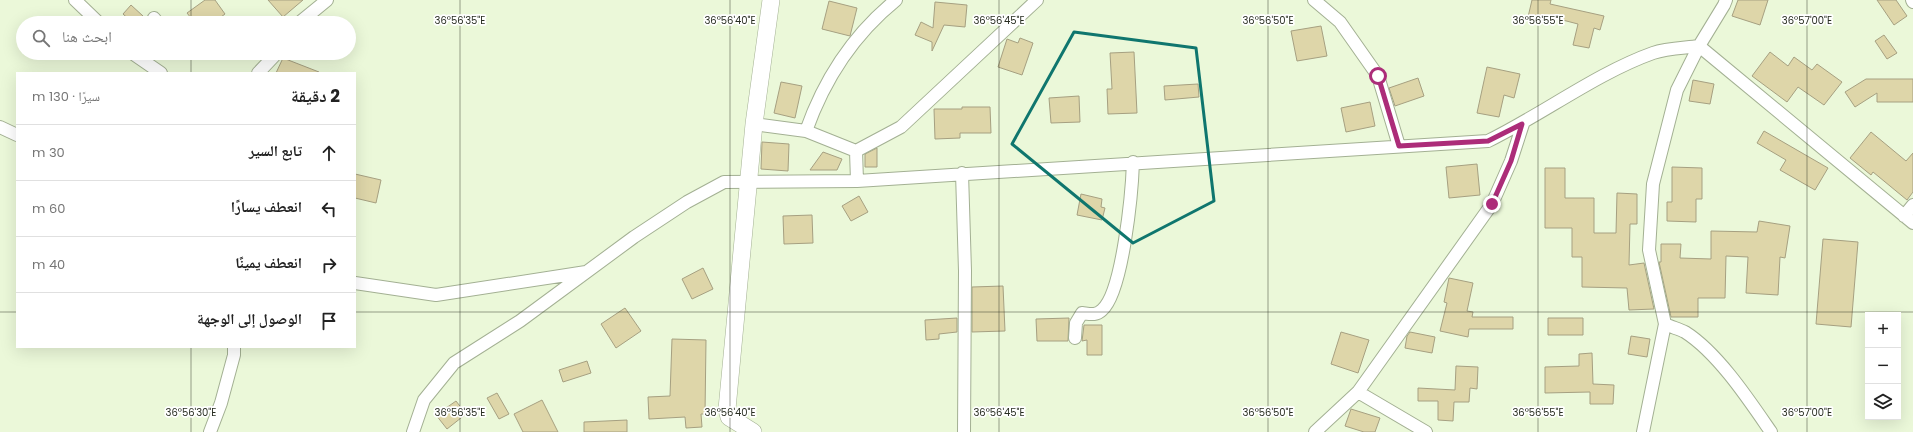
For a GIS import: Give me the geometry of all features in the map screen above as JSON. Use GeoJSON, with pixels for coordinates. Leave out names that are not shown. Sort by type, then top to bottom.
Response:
{"type":"FeatureCollection","features":[{"type":"Feature","properties":{"kind":"street"},"geometry":{"type":"LineString","coordinates":[[75,0],[92,16]]}},
{"type":"Feature","properties":{"kind":"street"},"geometry":{"type":"LineString","coordinates":[[307,16],[327,0]]}},
{"type":"Feature","properties":{"kind":"street"},"geometry":{"type":"LineString","coordinates":[[312,16],[327,0]]}},
{"type":"Feature","properties":{"kind":"street"},"geometry":{"type":"LineString","coordinates":[[753,432],[729,417],[727,409],[750,183],[754,124],[771,0]]}},
{"type":"Feature","properties":{"kind":"street"},"geometry":{"type":"LineString","coordinates":[[806,131],[812,112],[846,52],[860,34],[896,0]]}},
{"type":"Feature","properties":{"kind":"street"},"geometry":{"type":"LineString","coordinates":[[754,124],[806,131],[856,151],[901,127],[1037,0]]}},
{"type":"Feature","properties":{"kind":"street"},"geometry":{"type":"LineString","coordinates":[[1314,0],[1340,22],[1378,76],[1399,146]]}},
{"type":"Feature","properties":{"kind":"street"},"geometry":{"type":"LineString","coordinates":[[1642,432],[1665,324],[1649,250],[1653,184],[1677,90],[1699,46],[1726,0]]}},
{"type":"Feature","properties":{"kind":"street"},"geometry":{"type":"LineString","coordinates":[[413,432],[424,400],[454,364],[520,321],[589,272],[634,237],[687,202],[724,182],[750,183],[857,180],[1488,141],[1522,124],[1598,78],[1654,52],[1699,46],[1908,219],[1913,204]]}},
{"type":"Feature","properties":{"kind":"street"},"geometry":{"type":"LineString","coordinates":[[147,60],[160,72]]}},
{"type":"Feature","properties":{"kind":"street"},"geometry":{"type":"LineString","coordinates":[[258,72],[264,60]]}},
{"type":"Feature","properties":{"kind":"street"},"geometry":{"type":"LineString","coordinates":[[258,72],[270,60]]}},
{"type":"Feature","properties":{"kind":"street"},"geometry":{"type":"LineString","coordinates":[[1315,432],[1358,392],[1492,204],[1511,161],[1522,124]]}},
{"type":"Feature","properties":{"kind":"street"},"geometry":{"type":"LineString","coordinates":[[0,127],[16,135]]}},
{"type":"Feature","properties":{"kind":"street"},"geometry":{"type":"LineString","coordinates":[[856,151],[857,180]]}},
{"type":"Feature","properties":{"kind":"street"},"geometry":{"type":"LineString","coordinates":[[1075,338],[1076,323],[1082,313],[1095,315],[1103,310],[1112,295],[1122,254],[1132,188],[1133,162]]}},
{"type":"Feature","properties":{"kind":"street"},"geometry":{"type":"LineString","coordinates":[[962,173],[965,271],[964,432]]}},
{"type":"Feature","properties":{"kind":"street"},"geometry":{"type":"LineString","coordinates":[[356,283],[436,296],[589,272]]}},
{"type":"Feature","properties":{"kind":"street"},"geometry":{"type":"LineString","coordinates":[[1665,324],[1685,332],[1712,356],[1740,388],[1771,432]]}},
{"type":"Feature","properties":{"kind":"street"},"geometry":{"type":"LineString","coordinates":[[210,432],[221,403],[234,355],[234,348]]}},
{"type":"Feature","properties":{"kind":"street"},"geometry":{"type":"LineString","coordinates":[[1358,392],[1426,432]]}},
{"type":"Feature","properties":{"kind":"highlighted area"},"geometry":{"type":"Polygon","coordinates":[[[1074,32],[1196,48],[1214,201],[1133,243],[1012,144],[1074,32]]]}},
{"type":"Feature","properties":{"kind":"building"},"geometry":{"type":"Polygon","coordinates":[[[205,0],[215,0],[225,14],[222,16],[189,16],[187,13],[205,0]]]}},
{"type":"Feature","properties":{"kind":"building"},"geometry":{"type":"Polygon","coordinates":[[[268,0],[303,0],[284,16],[282,16],[268,0]]]}},
{"type":"Feature","properties":{"kind":"building"},"geometry":{"type":"Polygon","coordinates":[[[1532,0],[1551,0],[1550,4],[1604,16],[1600,30],[1594,28],[1589,48],[1573,45],[1578,24],[1547,16],[1546,21],[1528,17],[1532,0]]]}},
{"type":"Feature","properties":{"kind":"building"},"geometry":{"type":"Polygon","coordinates":[[[1738,0],[1768,0],[1760,25],[1732,16],[1738,0]]]}},
{"type":"Feature","properties":{"kind":"building"},"geometry":{"type":"Polygon","coordinates":[[[1877,0],[1896,0],[1907,16],[1894,25],[1877,0]]]}},
{"type":"Feature","properties":{"kind":"building"},"geometry":{"type":"Polygon","coordinates":[[[829,1],[857,8],[850,36],[822,29],[829,1]]]}},
{"type":"Feature","properties":{"kind":"building"},"geometry":{"type":"Polygon","coordinates":[[[935,2],[967,5],[965,27],[944,25],[932,51],[932,42],[915,35],[921,22],[933,28],[935,2]]]}},
{"type":"Feature","properties":{"kind":"building"},"geometry":{"type":"Polygon","coordinates":[[[131,5],[143,16],[125,16],[123,14],[131,5]]]}},
{"type":"Feature","properties":{"kind":"building"},"geometry":{"type":"Polygon","coordinates":[[[1321,26],[1327,56],[1297,61],[1291,31],[1321,26]]]}},
{"type":"Feature","properties":{"kind":"building"},"geometry":{"type":"Polygon","coordinates":[[[1884,35],[1897,53],[1887,59],[1875,41],[1884,35]]]}},
{"type":"Feature","properties":{"kind":"building"},"geometry":{"type":"Polygon","coordinates":[[[1020,38],[1033,43],[1022,75],[998,67],[1007,39],[1018,43],[1020,38]]]}},
{"type":"Feature","properties":{"kind":"building"},"geometry":{"type":"Polygon","coordinates":[[[1134,52],[1137,113],[1108,114],[1107,89],[1112,89],[1110,53],[1134,52]]]}},
{"type":"Feature","properties":{"kind":"building"},"geometry":{"type":"Polygon","coordinates":[[[1770,52],[1788,66],[1794,57],[1812,70],[1817,64],[1842,82],[1824,105],[1798,87],[1787,102],[1752,76],[1770,52]]]}},
{"type":"Feature","properties":{"kind":"building"},"geometry":{"type":"Polygon","coordinates":[[[282,60],[288,60],[319,72],[276,72],[282,60]]]}},
{"type":"Feature","properties":{"kind":"building"},"geometry":{"type":"Polygon","coordinates":[[[1487,67],[1520,74],[1514,98],[1504,95],[1499,117],[1477,113],[1487,67]]]}},
{"type":"Feature","properties":{"kind":"building"},"geometry":{"type":"Polygon","coordinates":[[[1418,78],[1424,96],[1395,106],[1389,88],[1418,78]]]}},
{"type":"Feature","properties":{"kind":"building"},"geometry":{"type":"Polygon","coordinates":[[[1866,79],[1913,79],[1913,102],[1877,102],[1877,93],[1855,107],[1845,92],[1866,79]]]}},
{"type":"Feature","properties":{"kind":"building"},"geometry":{"type":"Polygon","coordinates":[[[1693,80],[1714,84],[1710,104],[1689,101],[1693,80]]]}},
{"type":"Feature","properties":{"kind":"building"},"geometry":{"type":"Polygon","coordinates":[[[781,82],[802,86],[795,118],[774,113],[781,82]]]}},
{"type":"Feature","properties":{"kind":"building"},"geometry":{"type":"Polygon","coordinates":[[[1198,84],[1199,97],[1165,100],[1164,86],[1198,84]]]}},
{"type":"Feature","properties":{"kind":"building"},"geometry":{"type":"Polygon","coordinates":[[[1079,96],[1080,122],[1051,123],[1049,98],[1079,96]]]}},
{"type":"Feature","properties":{"kind":"building"},"geometry":{"type":"Polygon","coordinates":[[[1370,102],[1375,126],[1346,132],[1341,108],[1370,102]]]}},
{"type":"Feature","properties":{"kind":"building"},"geometry":{"type":"Polygon","coordinates":[[[962,107],[990,107],[991,133],[960,133],[960,138],[935,139],[934,109],[962,109],[962,107]]]}},
{"type":"Feature","properties":{"kind":"building"},"geometry":{"type":"Polygon","coordinates":[[[1764,131],[1828,168],[1815,190],[1780,170],[1786,160],[1757,143],[1764,131]]]}},
{"type":"Feature","properties":{"kind":"building"},"geometry":{"type":"Polygon","coordinates":[[[1871,132],[1906,161],[1913,153],[1913,192],[1907,200],[1873,172],[1871,175],[1850,158],[1871,132]]]}},
{"type":"Feature","properties":{"kind":"building"},"geometry":{"type":"Polygon","coordinates":[[[762,142],[789,144],[788,171],[761,169],[762,142]]]}},
{"type":"Feature","properties":{"kind":"building"},"geometry":{"type":"Polygon","coordinates":[[[877,148],[877,167],[865,167],[865,154],[877,148]]]}},
{"type":"Feature","properties":{"kind":"building"},"geometry":{"type":"Polygon","coordinates":[[[823,152],[842,159],[837,170],[810,170],[823,152]]]}},
{"type":"Feature","properties":{"kind":"building"},"geometry":{"type":"Polygon","coordinates":[[[1477,164],[1480,195],[1449,198],[1446,167],[1477,164]]]}},
{"type":"Feature","properties":{"kind":"building"},"geometry":{"type":"Polygon","coordinates":[[[1672,167],[1702,168],[1702,199],[1696,199],[1696,222],[1667,221],[1667,202],[1672,202],[1672,167]]]}},
{"type":"Feature","properties":{"kind":"building"},"geometry":{"type":"Polygon","coordinates":[[[1545,168],[1565,168],[1565,198],[1594,198],[1594,233],[1616,233],[1617,193],[1637,194],[1637,224],[1630,224],[1629,265],[1644,263],[1654,309],[1629,310],[1627,288],[1582,287],[1582,257],[1572,257],[1572,228],[1545,228],[1545,168]]]}},
{"type":"Feature","properties":{"kind":"building"},"geometry":{"type":"Polygon","coordinates":[[[356,174],[381,180],[376,203],[356,198],[356,174]]]}},
{"type":"Feature","properties":{"kind":"building"},"geometry":{"type":"Polygon","coordinates":[[[1081,194],[1102,199],[1101,207],[1105,208],[1102,220],[1077,215],[1081,194]]]}},
{"type":"Feature","properties":{"kind":"building"},"geometry":{"type":"Polygon","coordinates":[[[859,196],[868,212],[851,221],[842,206],[859,196]]]}},
{"type":"Feature","properties":{"kind":"building"},"geometry":{"type":"Polygon","coordinates":[[[812,215],[813,243],[784,244],[783,216],[812,215]]]}},
{"type":"Feature","properties":{"kind":"building"},"geometry":{"type":"Polygon","coordinates":[[[1759,221],[1790,226],[1785,258],[1780,257],[1778,295],[1746,293],[1748,257],[1726,256],[1725,298],[1698,298],[1698,317],[1671,317],[1659,262],[1661,262],[1661,244],[1681,244],[1680,258],[1711,259],[1711,231],[1757,232],[1759,221]]]}},
{"type":"Feature","properties":{"kind":"building"},"geometry":{"type":"Polygon","coordinates":[[[1823,239],[1858,242],[1851,327],[1816,324],[1823,239]]]}},
{"type":"Feature","properties":{"kind":"building"},"geometry":{"type":"Polygon","coordinates":[[[703,268],[713,289],[692,299],[682,279],[703,268]]]}},
{"type":"Feature","properties":{"kind":"building"},"geometry":{"type":"Polygon","coordinates":[[[1449,278],[1473,283],[1467,311],[1473,312],[1472,317],[1513,317],[1513,329],[1469,329],[1468,337],[1440,331],[1447,303],[1444,302],[1449,278]]]}},
{"type":"Feature","properties":{"kind":"building"},"geometry":{"type":"Polygon","coordinates":[[[1003,286],[1005,331],[972,332],[972,287],[1003,286]]]}},
{"type":"Feature","properties":{"kind":"building"},"geometry":{"type":"Polygon","coordinates":[[[625,308],[641,331],[616,348],[601,324],[625,308]]]}},
{"type":"Feature","properties":{"kind":"building"},"geometry":{"type":"Polygon","coordinates":[[[957,318],[957,332],[939,334],[939,339],[926,340],[925,320],[957,318]]]}},
{"type":"Feature","properties":{"kind":"building"},"geometry":{"type":"Polygon","coordinates":[[[1069,318],[1068,341],[1037,341],[1036,319],[1069,318]]]}},
{"type":"Feature","properties":{"kind":"building"},"geometry":{"type":"Polygon","coordinates":[[[1548,318],[1583,318],[1583,335],[1548,335],[1548,318]]]}},
{"type":"Feature","properties":{"kind":"building"},"geometry":{"type":"Polygon","coordinates":[[[1084,325],[1102,325],[1102,355],[1087,355],[1087,340],[1082,341],[1084,325]]]}},
{"type":"Feature","properties":{"kind":"building"},"geometry":{"type":"Polygon","coordinates":[[[1341,332],[1369,340],[1358,373],[1331,364],[1341,332]]]}},
{"type":"Feature","properties":{"kind":"building"},"geometry":{"type":"Polygon","coordinates":[[[1410,332],[1435,337],[1432,353],[1405,348],[1407,336],[1410,332]]]}},
{"type":"Feature","properties":{"kind":"building"},"geometry":{"type":"Polygon","coordinates":[[[1631,336],[1650,339],[1647,357],[1628,354],[1631,336]]]}},
{"type":"Feature","properties":{"kind":"building"},"geometry":{"type":"Polygon","coordinates":[[[672,339],[706,340],[705,414],[701,414],[702,427],[686,428],[685,417],[649,419],[648,397],[670,396],[672,339]]]}},
{"type":"Feature","properties":{"kind":"building"},"geometry":{"type":"Polygon","coordinates":[[[1592,353],[1593,384],[1614,385],[1613,404],[1590,404],[1590,392],[1545,393],[1545,367],[1579,366],[1579,354],[1592,353]]]}},
{"type":"Feature","properties":{"kind":"building"},"geometry":{"type":"Polygon","coordinates":[[[587,361],[591,373],[563,382],[559,370],[587,361]]]}},
{"type":"Feature","properties":{"kind":"building"},"geometry":{"type":"Polygon","coordinates":[[[1456,366],[1478,367],[1477,389],[1470,388],[1469,402],[1454,402],[1453,421],[1438,420],[1438,401],[1418,401],[1418,388],[1455,390],[1456,366]]]}},
{"type":"Feature","properties":{"kind":"building"},"geometry":{"type":"Polygon","coordinates":[[[497,393],[509,414],[499,419],[487,398],[497,393]]]}},
{"type":"Feature","properties":{"kind":"building"},"geometry":{"type":"Polygon","coordinates":[[[542,400],[558,432],[523,432],[514,414],[542,400]]]}},
{"type":"Feature","properties":{"kind":"building"},"geometry":{"type":"Polygon","coordinates":[[[456,401],[466,414],[447,429],[436,415],[456,401]]]}},
{"type":"Feature","properties":{"kind":"building"},"geometry":{"type":"Polygon","coordinates":[[[1351,409],[1380,418],[1375,432],[1364,432],[1345,426],[1351,409]]]}},
{"type":"Feature","properties":{"kind":"building"},"geometry":{"type":"Polygon","coordinates":[[[627,420],[627,432],[584,432],[584,422],[627,420]]]}},
{"type":"Feature","properties":{"kind":"route"},"geometry":{"type":"LineString","coordinates":[[1378,76],[1399,146],[1488,141],[1522,124],[1511,161],[1492,204]]}}]}
